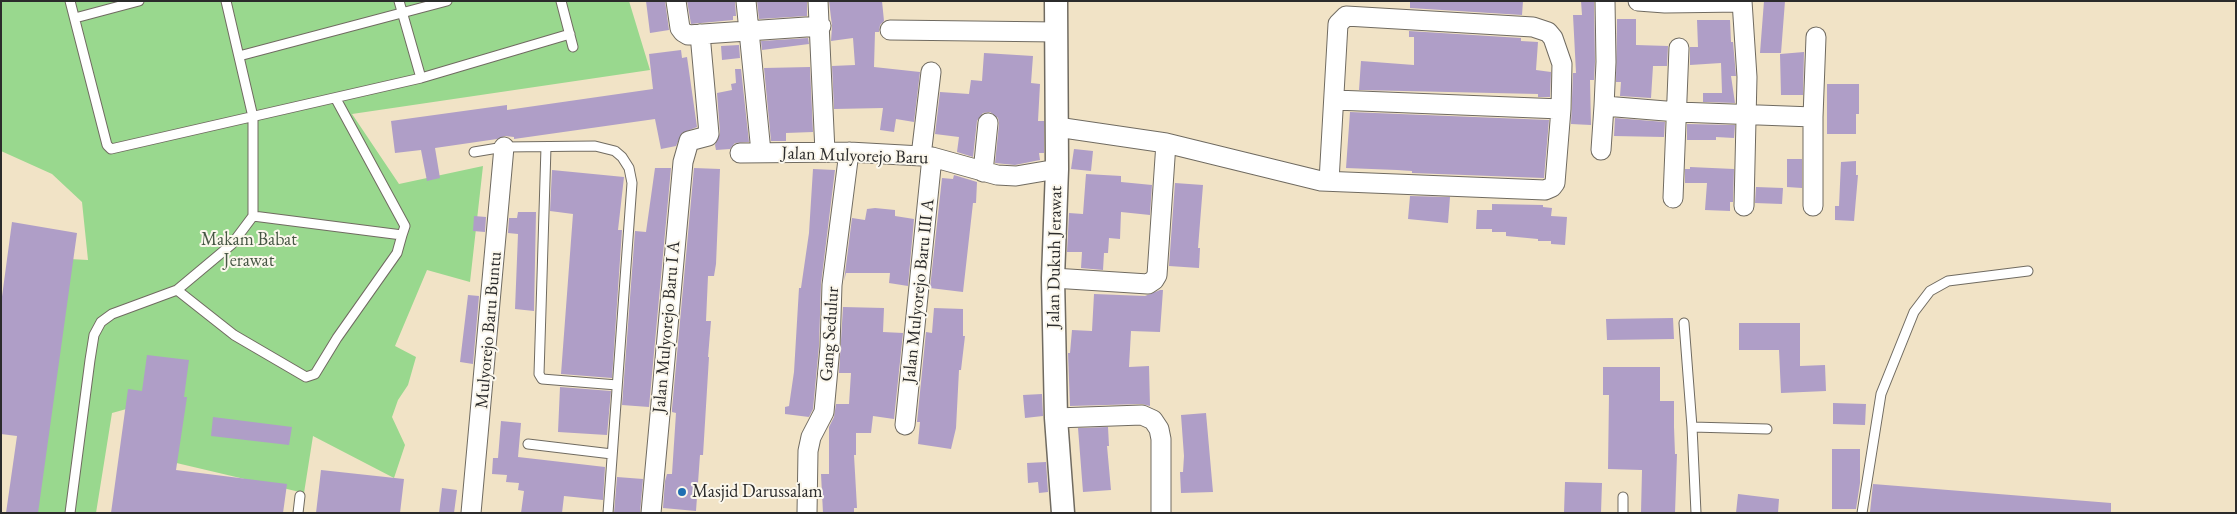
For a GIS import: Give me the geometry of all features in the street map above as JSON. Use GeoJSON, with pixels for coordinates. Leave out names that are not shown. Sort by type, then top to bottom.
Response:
{"type":"FeatureCollection","features":[{"type":"Feature","properties":{"kind":"street"},"geometry":{"type":"LineString","coordinates":[[676,1],[683,32],[688,35],[821,26]]}},
{"type":"Feature","properties":{"kind":"street"},"geometry":{"type":"LineString","coordinates":[[746,1],[761,152]]}},
{"type":"Feature","properties":{"kind":"street"},"geometry":{"type":"LineString","coordinates":[[818,1],[821,26],[825,152]]}},
{"type":"Feature","properties":{"kind":"street","name":"Jalan Dukuh Jerawat"},"geometry":{"type":"LineString","coordinates":[[1056,1],[1057,169],[1053,278],[1056,418],[1063,513]]}},
{"type":"Feature","properties":{"kind":"street"},"geometry":{"type":"LineString","coordinates":[[1601,150],[1606,62],[1605,1]]}},
{"type":"Feature","properties":{"kind":"street"},"geometry":{"type":"LineString","coordinates":[[1638,1],[1665,3],[1742,2],[1748,77],[1744,206]]}},
{"type":"Feature","properties":{"kind":"street"},"geometry":{"type":"LineString","coordinates":[[1057,127],[1166,143],[1328,182],[1545,190],[1552,188],[1555,183],[1561,109],[1560,58],[1553,38],[1548,32],[1533,27],[1346,16],[1338,24],[1335,100],[1328,182]]}},
{"type":"Feature","properties":{"kind":"street"},"geometry":{"type":"LineString","coordinates":[[890,30],[1057,32]]}},
{"type":"Feature","properties":{"kind":"street","name":"Jalan Mulyorejo Baru I A"},"geometry":{"type":"LineString","coordinates":[[650,513],[683,162],[689,141],[708,136],[709,134],[700,34]]}},
{"type":"Feature","properties":{"kind":"street"},"geometry":{"type":"LineString","coordinates":[[1813,206],[1813,117],[1816,37]]}},
{"type":"Feature","properties":{"kind":"street"},"geometry":{"type":"LineString","coordinates":[[1673,198],[1678,112],[1679,48]]}},
{"type":"Feature","properties":{"kind":"street","name":"Jalan Mulyorejo Baru III A"},"geometry":{"type":"LineString","coordinates":[[905,425],[931,72]]}},
{"type":"Feature","properties":{"kind":"street"},"geometry":{"type":"LineString","coordinates":[[1335,100],[1561,109]]}},
{"type":"Feature","properties":{"kind":"street"},"geometry":{"type":"LineString","coordinates":[[1604,106],[1678,112],[1813,117]]}},
{"type":"Feature","properties":{"kind":"street"},"geometry":{"type":"LineString","coordinates":[[983,172],[988,123]]}},
{"type":"Feature","properties":{"kind":"street"},"geometry":{"type":"LineString","coordinates":[[1053,278],[1148,284],[1154,280],[1157,275],[1166,143]]}},
{"type":"Feature","properties":{"kind":"street","name":"Mulyorejo Baru Buntu"},"geometry":{"type":"LineString","coordinates":[[471,513],[504,148]]}},
{"type":"Feature","properties":{"kind":"street","name":"Jalan Mulyorejo Baru"},"geometry":{"type":"LineString","coordinates":[[740,153],[849,152],[926,157],[983,172],[1016,176],[1057,169]]}},
{"type":"Feature","properties":{"kind":"street","name":"Gang Sedulur"},"geometry":{"type":"LineString","coordinates":[[808,513],[808,452],[811,437],[824,412],[830,347],[832,286],[849,152]]}},
{"type":"Feature","properties":{"kind":"street"},"geometry":{"type":"LineString","coordinates":[[1056,418],[1142,416],[1153,420],[1162,439],[1161,513]]}},
{"type":"Feature","properties":{"kind":"lane"},"geometry":{"type":"LineString","coordinates":[[70,1],[106,146],[111,149],[421,78],[570,34]]}},
{"type":"Feature","properties":{"kind":"lane"},"geometry":{"type":"LineString","coordinates":[[74,18],[139,1]]}},
{"type":"Feature","properties":{"kind":"lane"},"geometry":{"type":"LineString","coordinates":[[70,513],[91,352],[94,336],[100,322],[112,314],[177,290],[232,244],[254,216],[253,117],[226,1]]}},
{"type":"Feature","properties":{"kind":"lane"},"geometry":{"type":"LineString","coordinates":[[399,1],[421,78]]}},
{"type":"Feature","properties":{"kind":"lane"},"geometry":{"type":"LineString","coordinates":[[238,56],[447,1]]}},
{"type":"Feature","properties":{"kind":"lane"},"geometry":{"type":"LineString","coordinates":[[561,1],[573,47]]}},
{"type":"Feature","properties":{"kind":"lane"},"geometry":{"type":"LineString","coordinates":[[177,290],[234,335],[301,375],[309,377],[314,374],[397,253],[405,226],[336,98]]}},
{"type":"Feature","properties":{"kind":"lane"},"geometry":{"type":"LineString","coordinates":[[474,152],[504,148],[595,146],[615,151],[622,157],[629,168],[632,183],[608,513]]}},
{"type":"Feature","properties":{"kind":"lane"},"geometry":{"type":"LineString","coordinates":[[546,147],[539,374],[542,378],[617,385]]}},
{"type":"Feature","properties":{"kind":"lane"},"geometry":{"type":"LineString","coordinates":[[254,216],[402,235]]}},
{"type":"Feature","properties":{"kind":"lane"},"geometry":{"type":"LineString","coordinates":[[1862,513],[1881,394],[1914,312],[1930,292],[1948,282],[2028,271]]}},
{"type":"Feature","properties":{"kind":"lane"},"geometry":{"type":"LineString","coordinates":[[1684,323],[1696,513]]}},
{"type":"Feature","properties":{"kind":"lane"},"geometry":{"type":"LineString","coordinates":[[1692,428],[1767,429]]}},
{"type":"Feature","properties":{"kind":"lane"},"geometry":{"type":"LineString","coordinates":[[528,444],[612,454]]}},
{"type":"Feature","properties":{"kind":"lane"},"geometry":{"type":"LineString","coordinates":[[298,513],[300,496]]}},
{"type":"Feature","properties":{"kind":"lane"},"geometry":{"type":"LineString","coordinates":[[1622,513],[1623,497]]}},
{"type":"Feature","properties":{"kind":"green space","name":"Makam Babat Jerawat"},"geometry":{"type":"Polygon","coordinates":[[[1,1],[629,1],[650,70],[352,114],[399,184],[483,166],[470,282],[427,270],[395,346],[416,357],[408,385],[398,400],[392,417],[405,445],[394,478],[313,436],[304,493],[168,461],[177,395],[112,413],[96,513],[34,513],[69,259],[88,260],[82,202],[52,174],[1,151],[1,1]]]}},
{"type":"Feature","properties":{"kind":"building"},"geometry":{"type":"Polygon","coordinates":[[[646,1],[665,1],[669,30],[650,33],[646,1]]]}},
{"type":"Feature","properties":{"kind":"building"},"geometry":{"type":"Polygon","coordinates":[[[687,1],[735,1],[736,16],[733,16],[733,20],[691,24],[687,1]]]}},
{"type":"Feature","properties":{"kind":"building"},"geometry":{"type":"Polygon","coordinates":[[[757,1],[807,1],[807,16],[759,19],[757,1]]]}},
{"type":"Feature","properties":{"kind":"building"},"geometry":{"type":"Polygon","coordinates":[[[829,1],[882,1],[884,21],[880,25],[879,32],[875,32],[874,67],[920,72],[914,122],[896,119],[894,132],[880,130],[883,108],[834,109],[832,66],[855,65],[853,38],[831,41],[832,26],[829,1]]]}},
{"type":"Feature","properties":{"kind":"building"},"geometry":{"type":"Polygon","coordinates":[[[1410,1],[1523,1],[1522,15],[1410,8],[1410,1]]]}},
{"type":"Feature","properties":{"kind":"building"},"geometry":{"type":"Polygon","coordinates":[[[1581,1],[1594,1],[1595,62],[1594,80],[1590,80],[1591,125],[1571,124],[1573,73],[1576,73],[1573,15],[1582,15],[1581,1]]]}},
{"type":"Feature","properties":{"kind":"building"},"geometry":{"type":"Polygon","coordinates":[[[1764,1],[1785,1],[1781,53],[1760,53],[1764,1]]]}},
{"type":"Feature","properties":{"kind":"building"},"geometry":{"type":"Polygon","coordinates":[[[1617,19],[1636,19],[1636,45],[1668,46],[1667,66],[1653,66],[1651,98],[1620,96],[1621,82],[1616,82],[1617,19]]]}},
{"type":"Feature","properties":{"kind":"building"},"geometry":{"type":"Polygon","coordinates":[[[1697,20],[1730,20],[1736,76],[1731,76],[1735,103],[1703,102],[1703,93],[1722,93],[1721,63],[1690,65],[1690,47],[1698,47],[1697,20]]]}},
{"type":"Feature","properties":{"kind":"building"},"geometry":{"type":"Polygon","coordinates":[[[1409,31],[1521,38],[1521,41],[1538,42],[1536,70],[1551,72],[1550,97],[1538,97],[1538,94],[1359,90],[1361,61],[1414,65],[1414,37],[1409,37],[1409,31]]]}},
{"type":"Feature","properties":{"kind":"building"},"geometry":{"type":"Polygon","coordinates":[[[808,38],[809,44],[762,50],[761,41],[808,38]]]}},
{"type":"Feature","properties":{"kind":"building"},"geometry":{"type":"Polygon","coordinates":[[[739,45],[740,58],[722,60],[721,46],[739,45]]]}},
{"type":"Feature","properties":{"kind":"building"},"geometry":{"type":"Polygon","coordinates":[[[681,50],[682,58],[687,57],[697,127],[682,133],[676,146],[661,149],[655,119],[514,139],[514,137],[505,136],[497,139],[435,148],[440,178],[427,181],[421,150],[395,153],[391,121],[507,105],[507,110],[653,89],[649,54],[681,50]]]}},
{"type":"Feature","properties":{"kind":"building"},"geometry":{"type":"Polygon","coordinates":[[[1804,52],[1803,95],[1781,95],[1780,54],[1804,52]]]}},
{"type":"Feature","properties":{"kind":"building"},"geometry":{"type":"Polygon","coordinates":[[[984,53],[1033,56],[1031,83],[1040,84],[1038,121],[1044,121],[1044,153],[1039,153],[1040,160],[1015,165],[995,163],[999,124],[998,118],[990,112],[983,113],[977,121],[973,157],[957,152],[959,137],[935,134],[940,92],[969,94],[971,80],[982,81],[984,53]]]}},
{"type":"Feature","properties":{"kind":"building"},"geometry":{"type":"Polygon","coordinates":[[[810,67],[813,132],[786,133],[786,141],[771,141],[764,68],[810,67]]]}},
{"type":"Feature","properties":{"kind":"building"},"geometry":{"type":"Polygon","coordinates":[[[735,69],[741,69],[749,142],[735,143],[730,149],[716,150],[715,145],[720,133],[717,93],[732,90],[731,84],[736,83],[735,69]]]}},
{"type":"Feature","properties":{"kind":"building"},"geometry":{"type":"Polygon","coordinates":[[[1827,84],[1859,84],[1859,114],[1856,114],[1856,134],[1827,134],[1827,84]]]}},
{"type":"Feature","properties":{"kind":"building"},"geometry":{"type":"Polygon","coordinates":[[[1350,112],[1549,120],[1544,178],[1412,173],[1412,171],[1346,168],[1350,112]]]}},
{"type":"Feature","properties":{"kind":"building"},"geometry":{"type":"Polygon","coordinates":[[[1615,118],[1665,122],[1664,137],[1614,136],[1615,118]]]}},
{"type":"Feature","properties":{"kind":"building"},"geometry":{"type":"Polygon","coordinates":[[[1687,124],[1735,125],[1734,138],[1716,137],[1716,140],[1687,140],[1687,124]]]}},
{"type":"Feature","properties":{"kind":"building"},"geometry":{"type":"Polygon","coordinates":[[[1074,149],[1093,151],[1091,171],[1071,169],[1074,149]]]}},
{"type":"Feature","properties":{"kind":"building"},"geometry":{"type":"Polygon","coordinates":[[[1787,159],[1802,159],[1802,188],[1787,187],[1787,159]]]}},
{"type":"Feature","properties":{"kind":"building"},"geometry":{"type":"Polygon","coordinates":[[[1856,161],[1856,175],[1858,175],[1854,221],[1835,220],[1835,206],[1839,206],[1841,162],[1856,161]]]}},
{"type":"Feature","properties":{"kind":"building"},"geometry":{"type":"Polygon","coordinates":[[[1690,167],[1734,169],[1733,202],[1730,202],[1730,211],[1705,210],[1707,183],[1685,183],[1685,169],[1690,169],[1690,167]]]}},
{"type":"Feature","properties":{"kind":"building"},"geometry":{"type":"Polygon","coordinates":[[[655,168],[671,168],[649,407],[622,405],[635,231],[646,232],[655,168]]]}},
{"type":"Feature","properties":{"kind":"building"},"geometry":{"type":"Polygon","coordinates":[[[694,168],[720,169],[716,264],[714,276],[708,276],[706,321],[711,321],[703,455],[700,455],[696,511],[663,508],[665,481],[667,474],[672,474],[676,413],[672,412],[672,409],[694,168]]]}},
{"type":"Feature","properties":{"kind":"building"},"geometry":{"type":"Polygon","coordinates":[[[813,169],[835,170],[821,284],[819,346],[813,409],[809,417],[785,414],[785,407],[789,406],[794,372],[799,288],[801,288],[809,233],[813,169]]]}},
{"type":"Feature","properties":{"kind":"building"},"geometry":{"type":"Polygon","coordinates":[[[552,170],[624,177],[618,230],[622,230],[612,378],[561,374],[573,214],[550,211],[552,170]]]}},
{"type":"Feature","properties":{"kind":"building"},"geometry":{"type":"Polygon","coordinates":[[[1086,174],[1121,176],[1121,182],[1152,185],[1150,215],[1121,212],[1120,239],[1109,238],[1108,253],[1104,253],[1103,270],[1081,268],[1082,252],[1067,252],[1069,213],[1083,214],[1086,174]]]}},
{"type":"Feature","properties":{"kind":"building"},"geometry":{"type":"Polygon","coordinates":[[[954,175],[977,182],[976,203],[973,203],[963,292],[930,288],[942,178],[953,179],[954,175]]]}},
{"type":"Feature","properties":{"kind":"building"},"geometry":{"type":"Polygon","coordinates":[[[1175,183],[1203,185],[1198,248],[1200,248],[1199,268],[1169,266],[1175,183]]]}},
{"type":"Feature","properties":{"kind":"building"},"geometry":{"type":"Polygon","coordinates":[[[1756,187],[1783,188],[1782,204],[1755,203],[1756,187]]]}},
{"type":"Feature","properties":{"kind":"building"},"geometry":{"type":"Polygon","coordinates":[[[1410,196],[1450,197],[1448,223],[1408,219],[1410,196]]]}},
{"type":"Feature","properties":{"kind":"building"},"geometry":{"type":"Polygon","coordinates":[[[1492,204],[1543,205],[1543,207],[1552,208],[1551,216],[1567,217],[1565,245],[1551,244],[1551,241],[1538,241],[1538,239],[1506,236],[1506,232],[1492,232],[1492,229],[1476,229],[1477,210],[1492,210],[1492,204]]]}},
{"type":"Feature","properties":{"kind":"building"},"geometry":{"type":"Polygon","coordinates":[[[867,209],[895,210],[895,216],[914,219],[908,286],[889,283],[890,273],[846,273],[844,281],[852,218],[865,220],[867,209]]]}},
{"type":"Feature","properties":{"kind":"building"},"geometry":{"type":"Polygon","coordinates":[[[518,212],[536,212],[534,311],[515,309],[518,234],[508,233],[509,218],[517,218],[518,212]]]}},
{"type":"Feature","properties":{"kind":"building"},"geometry":{"type":"Polygon","coordinates":[[[474,216],[486,217],[485,232],[473,231],[474,216]]]}},
{"type":"Feature","properties":{"kind":"building"},"geometry":{"type":"Polygon","coordinates":[[[12,222],[77,233],[38,513],[6,513],[17,436],[1,434],[1,304],[12,222]]]}},
{"type":"Feature","properties":{"kind":"building"},"geometry":{"type":"Polygon","coordinates":[[[1163,290],[1160,332],[1131,331],[1129,367],[1149,366],[1150,406],[1142,404],[1070,406],[1068,353],[1070,353],[1072,330],[1092,331],[1094,294],[1145,296],[1163,290]]]}},
{"type":"Feature","properties":{"kind":"building"},"geometry":{"type":"Polygon","coordinates":[[[468,295],[479,296],[473,364],[460,362],[468,295]]]}},
{"type":"Feature","properties":{"kind":"building"},"geometry":{"type":"Polygon","coordinates":[[[843,307],[884,308],[883,332],[903,333],[894,419],[873,416],[871,433],[856,433],[856,455],[854,455],[857,508],[854,508],[854,513],[823,513],[821,474],[829,474],[829,427],[834,417],[836,404],[849,404],[851,373],[839,373],[843,307]]]}},
{"type":"Feature","properties":{"kind":"building"},"geometry":{"type":"Polygon","coordinates":[[[934,308],[963,309],[963,336],[965,336],[961,370],[959,370],[956,428],[951,449],[918,444],[920,422],[917,422],[926,332],[932,333],[934,308]]]}},
{"type":"Feature","properties":{"kind":"building"},"geometry":{"type":"Polygon","coordinates":[[[1673,318],[1674,339],[1607,340],[1606,319],[1673,318]]]}},
{"type":"Feature","properties":{"kind":"building"},"geometry":{"type":"Polygon","coordinates":[[[1739,323],[1800,323],[1800,366],[1825,365],[1826,391],[1781,393],[1779,350],[1739,350],[1739,323]]]}},
{"type":"Feature","properties":{"kind":"building"},"geometry":{"type":"Polygon","coordinates":[[[147,355],[189,360],[184,397],[187,397],[176,470],[287,484],[283,513],[111,513],[128,389],[142,391],[147,355]]]}},
{"type":"Feature","properties":{"kind":"building"},"geometry":{"type":"Polygon","coordinates":[[[1603,367],[1660,367],[1660,401],[1674,401],[1675,454],[1677,454],[1675,513],[1641,513],[1642,470],[1608,469],[1609,395],[1603,395],[1603,367]]]}},
{"type":"Feature","properties":{"kind":"building"},"geometry":{"type":"Polygon","coordinates":[[[560,387],[611,391],[607,435],[558,432],[560,387]]]}},
{"type":"Feature","properties":{"kind":"building"},"geometry":{"type":"Polygon","coordinates":[[[1042,394],[1043,416],[1025,418],[1023,395],[1042,394]]]}},
{"type":"Feature","properties":{"kind":"building"},"geometry":{"type":"Polygon","coordinates":[[[1833,403],[1866,404],[1865,425],[1833,424],[1833,403]]]}},
{"type":"Feature","properties":{"kind":"building"},"geometry":{"type":"Polygon","coordinates":[[[1206,413],[1213,492],[1181,493],[1180,472],[1183,472],[1184,456],[1181,415],[1206,413]]]}},
{"type":"Feature","properties":{"kind":"building"},"geometry":{"type":"Polygon","coordinates":[[[213,417],[292,427],[289,445],[211,436],[213,417]]]}},
{"type":"Feature","properties":{"kind":"building"},"geometry":{"type":"Polygon","coordinates":[[[501,421],[521,423],[518,457],[605,467],[603,500],[564,496],[562,513],[521,513],[524,491],[518,490],[519,483],[506,482],[507,475],[492,474],[493,458],[498,458],[501,421]]]}},
{"type":"Feature","properties":{"kind":"building"},"geometry":{"type":"Polygon","coordinates":[[[1108,427],[1109,446],[1107,446],[1111,490],[1083,492],[1078,428],[1108,427]]]}},
{"type":"Feature","properties":{"kind":"building"},"geometry":{"type":"Polygon","coordinates":[[[1832,449],[1860,449],[1860,483],[1856,509],[1832,509],[1832,449]]]}},
{"type":"Feature","properties":{"kind":"building"},"geometry":{"type":"Polygon","coordinates":[[[1046,462],[1048,492],[1039,493],[1038,482],[1028,483],[1027,463],[1046,462]]]}},
{"type":"Feature","properties":{"kind":"building"},"geometry":{"type":"Polygon","coordinates":[[[321,470],[404,479],[400,513],[316,513],[321,470]]]}},
{"type":"Feature","properties":{"kind":"building"},"geometry":{"type":"Polygon","coordinates":[[[617,477],[643,479],[640,513],[614,513],[617,477]]]}},
{"type":"Feature","properties":{"kind":"building"},"geometry":{"type":"Polygon","coordinates":[[[1565,482],[1602,483],[1601,513],[1564,513],[1565,482]]]}},
{"type":"Feature","properties":{"kind":"building"},"geometry":{"type":"Polygon","coordinates":[[[1873,484],[2111,503],[2111,513],[1870,512],[1873,484]]]}},
{"type":"Feature","properties":{"kind":"building"},"geometry":{"type":"Polygon","coordinates":[[[442,488],[457,490],[454,513],[439,513],[442,488]]]}},
{"type":"Feature","properties":{"kind":"building"},"geometry":{"type":"Polygon","coordinates":[[[1738,494],[1779,499],[1778,513],[1736,513],[1738,494]]]}},
{"type":"Feature","properties":{"kind":"place","name":"Masjid Darussalam"},"geometry":{"type":"Point","coordinates":[682,492]}}]}
